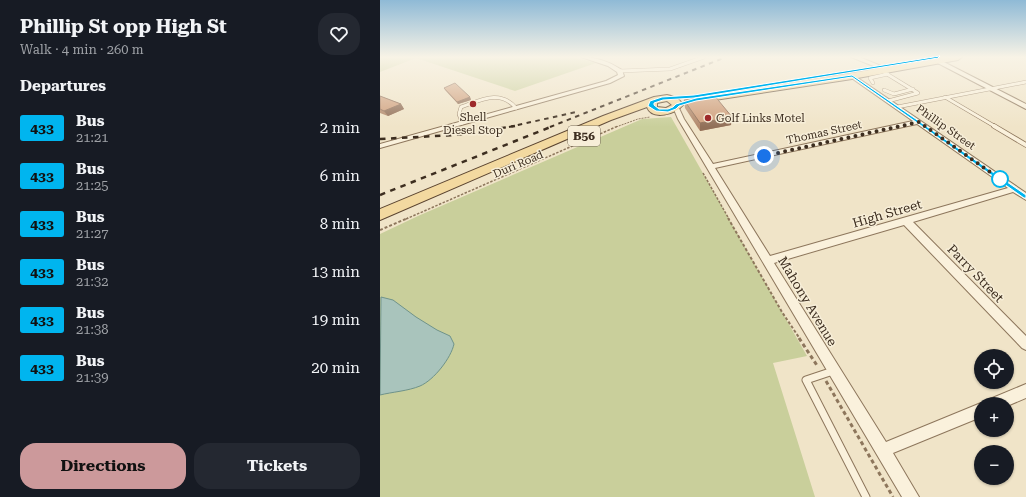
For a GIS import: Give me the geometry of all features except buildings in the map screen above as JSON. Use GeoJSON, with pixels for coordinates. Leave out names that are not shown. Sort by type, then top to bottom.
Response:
{"type":"FeatureCollection","features":[{"type":"Feature","properties":{"kind":"main road","name":"B56"},"geometry":{"type":"LineString","coordinates":[[657,110],[679,101],[798,80]]}},
{"type":"Feature","properties":{"kind":"main road","name":"B56"},"geometry":{"type":"LineString","coordinates":[[657,110],[662,98],[679,101],[696,100],[825,80]]}},
{"type":"Feature","properties":{"kind":"main road","name":"Duri Road"},"geometry":{"type":"LineString","coordinates":[[380,215],[607,118],[657,110]]}},
{"type":"Feature","properties":{"kind":"main road","name":"Duri Road"},"geometry":{"type":"LineString","coordinates":[[380,224],[619,120],[657,110]]}},
{"type":"Feature","properties":{"kind":"street"},"geometry":{"type":"LineString","coordinates":[[380,146],[611,80]]}},
{"type":"Feature","properties":{"kind":"street","name":"Phillip Street"},"geometry":{"type":"LineString","coordinates":[[858,80],[1026,197]]}},
{"type":"Feature","properties":{"kind":"street"},"geometry":{"type":"LineString","coordinates":[[975,80],[1026,107]]}},
{"type":"Feature","properties":{"kind":"street","name":"Mahony Avenue"},"geometry":{"type":"LineString","coordinates":[[679,101],[682,119],[706,168],[767,261],[911,497]]}},
{"type":"Feature","properties":{"kind":"street"},"geometry":{"type":"LineString","coordinates":[[657,110],[682,119]]}},
{"type":"Feature","properties":{"kind":"street","name":"Thomas Street"},"geometry":{"type":"LineString","coordinates":[[706,168],[919,122]]}},
{"type":"Feature","properties":{"kind":"street","name":"High Street"},"geometry":{"type":"LineString","coordinates":[[767,261],[1015,189]]}},
{"type":"Feature","properties":{"kind":"street","name":"Parry Street"},"geometry":{"type":"LineString","coordinates":[[906,221],[1026,344]]}},
{"type":"Feature","properties":{"kind":"street"},"geometry":{"type":"LineString","coordinates":[[1012,397],[1026,391]]}},
{"type":"Feature","properties":{"kind":"street"},"geometry":{"type":"LineString","coordinates":[[883,450],[974,413]]}},
{"type":"Feature","properties":{"kind":"lane"},"geometry":{"type":"LineString","coordinates":[[888,101],[917,94],[917,91],[900,80]]}},
{"type":"Feature","properties":{"kind":"lane"},"geometry":{"type":"LineString","coordinates":[[897,107],[1026,82]]}},
{"type":"Feature","properties":{"kind":"lane"},"geometry":{"type":"LineString","coordinates":[[884,90],[894,94],[913,89]]}},
{"type":"Feature","properties":{"kind":"lane"},"geometry":{"type":"LineString","coordinates":[[945,97],[1026,145]]}},
{"type":"Feature","properties":{"kind":"lane"},"geometry":{"type":"LineString","coordinates":[[462,123],[459,114],[461,107],[486,99],[499,98],[509,100],[516,108]]}},
{"type":"Feature","properties":{"kind":"lane"},"geometry":{"type":"LineString","coordinates":[[834,370],[806,380],[866,497]]}},
{"type":"Feature","properties":{"kind":"path"},"geometry":{"type":"LineString","coordinates":[[380,230],[657,110]]}},
{"type":"Feature","properties":{"kind":"path"},"geometry":{"type":"LineString","coordinates":[[706,168],[782,312],[822,374],[893,497]]}},
{"type":"Feature","properties":{"kind":"green space"},"geometry":{"type":"Polygon","coordinates":[[[483,80],[546,80],[515,91],[483,80]]]}},
{"type":"Feature","properties":{"kind":"green space"},"geometry":{"type":"Polygon","coordinates":[[[671,117],[807,356],[773,363],[815,497],[380,497],[380,234],[418,216],[642,119],[671,117]]]}},
{"type":"Feature","properties":{"kind":"water"},"geometry":{"type":"Polygon","coordinates":[[[381,297],[393,300],[416,317],[450,336],[454,344],[446,362],[431,379],[420,386],[380,395],[381,297]]]}},
{"type":"Feature","properties":{"kind":"railway"},"geometry":{"type":"LineString","coordinates":[[550,127],[668,80]]}},
{"type":"Feature","properties":{"kind":"railway"},"geometry":{"type":"LineString","coordinates":[[510,127],[576,112]]}},
{"type":"Feature","properties":{"kind":"railway"},"geometry":{"type":"LineString","coordinates":[[510,127],[515,126]]}},
{"type":"Feature","properties":{"kind":"railway"},"geometry":{"type":"LineString","coordinates":[[380,195],[553,126]]}},
{"type":"Feature","properties":{"kind":"railway"},"geometry":{"type":"LineString","coordinates":[[380,139],[455,135],[510,127]]}},
{"type":"Feature","properties":{"kind":"bus line","name":"433"},"geometry":{"type":"LineString","coordinates":[[795,80],[694,96],[670,99],[662,98],[652,102],[651,106],[657,110],[668,111],[678,105],[696,100],[825,80]]}},
{"type":"Feature","properties":{"kind":"bus line","name":"433"},"geometry":{"type":"LineString","coordinates":[[858,80],[1026,197]]}},
{"type":"Feature","properties":{"kind":"place","name":"Shell Diesel Stop"},"geometry":{"type":"Point","coordinates":[473,104]}},
{"type":"Feature","properties":{"kind":"place","name":"Golf Links Motel"},"geometry":{"type":"Point","coordinates":[708,118]}},
{"type":"Feature","properties":{"kind":"route"},"geometry":{"type":"LineString","coordinates":[[764,156],[919,122],[1000,179]]}}]}
